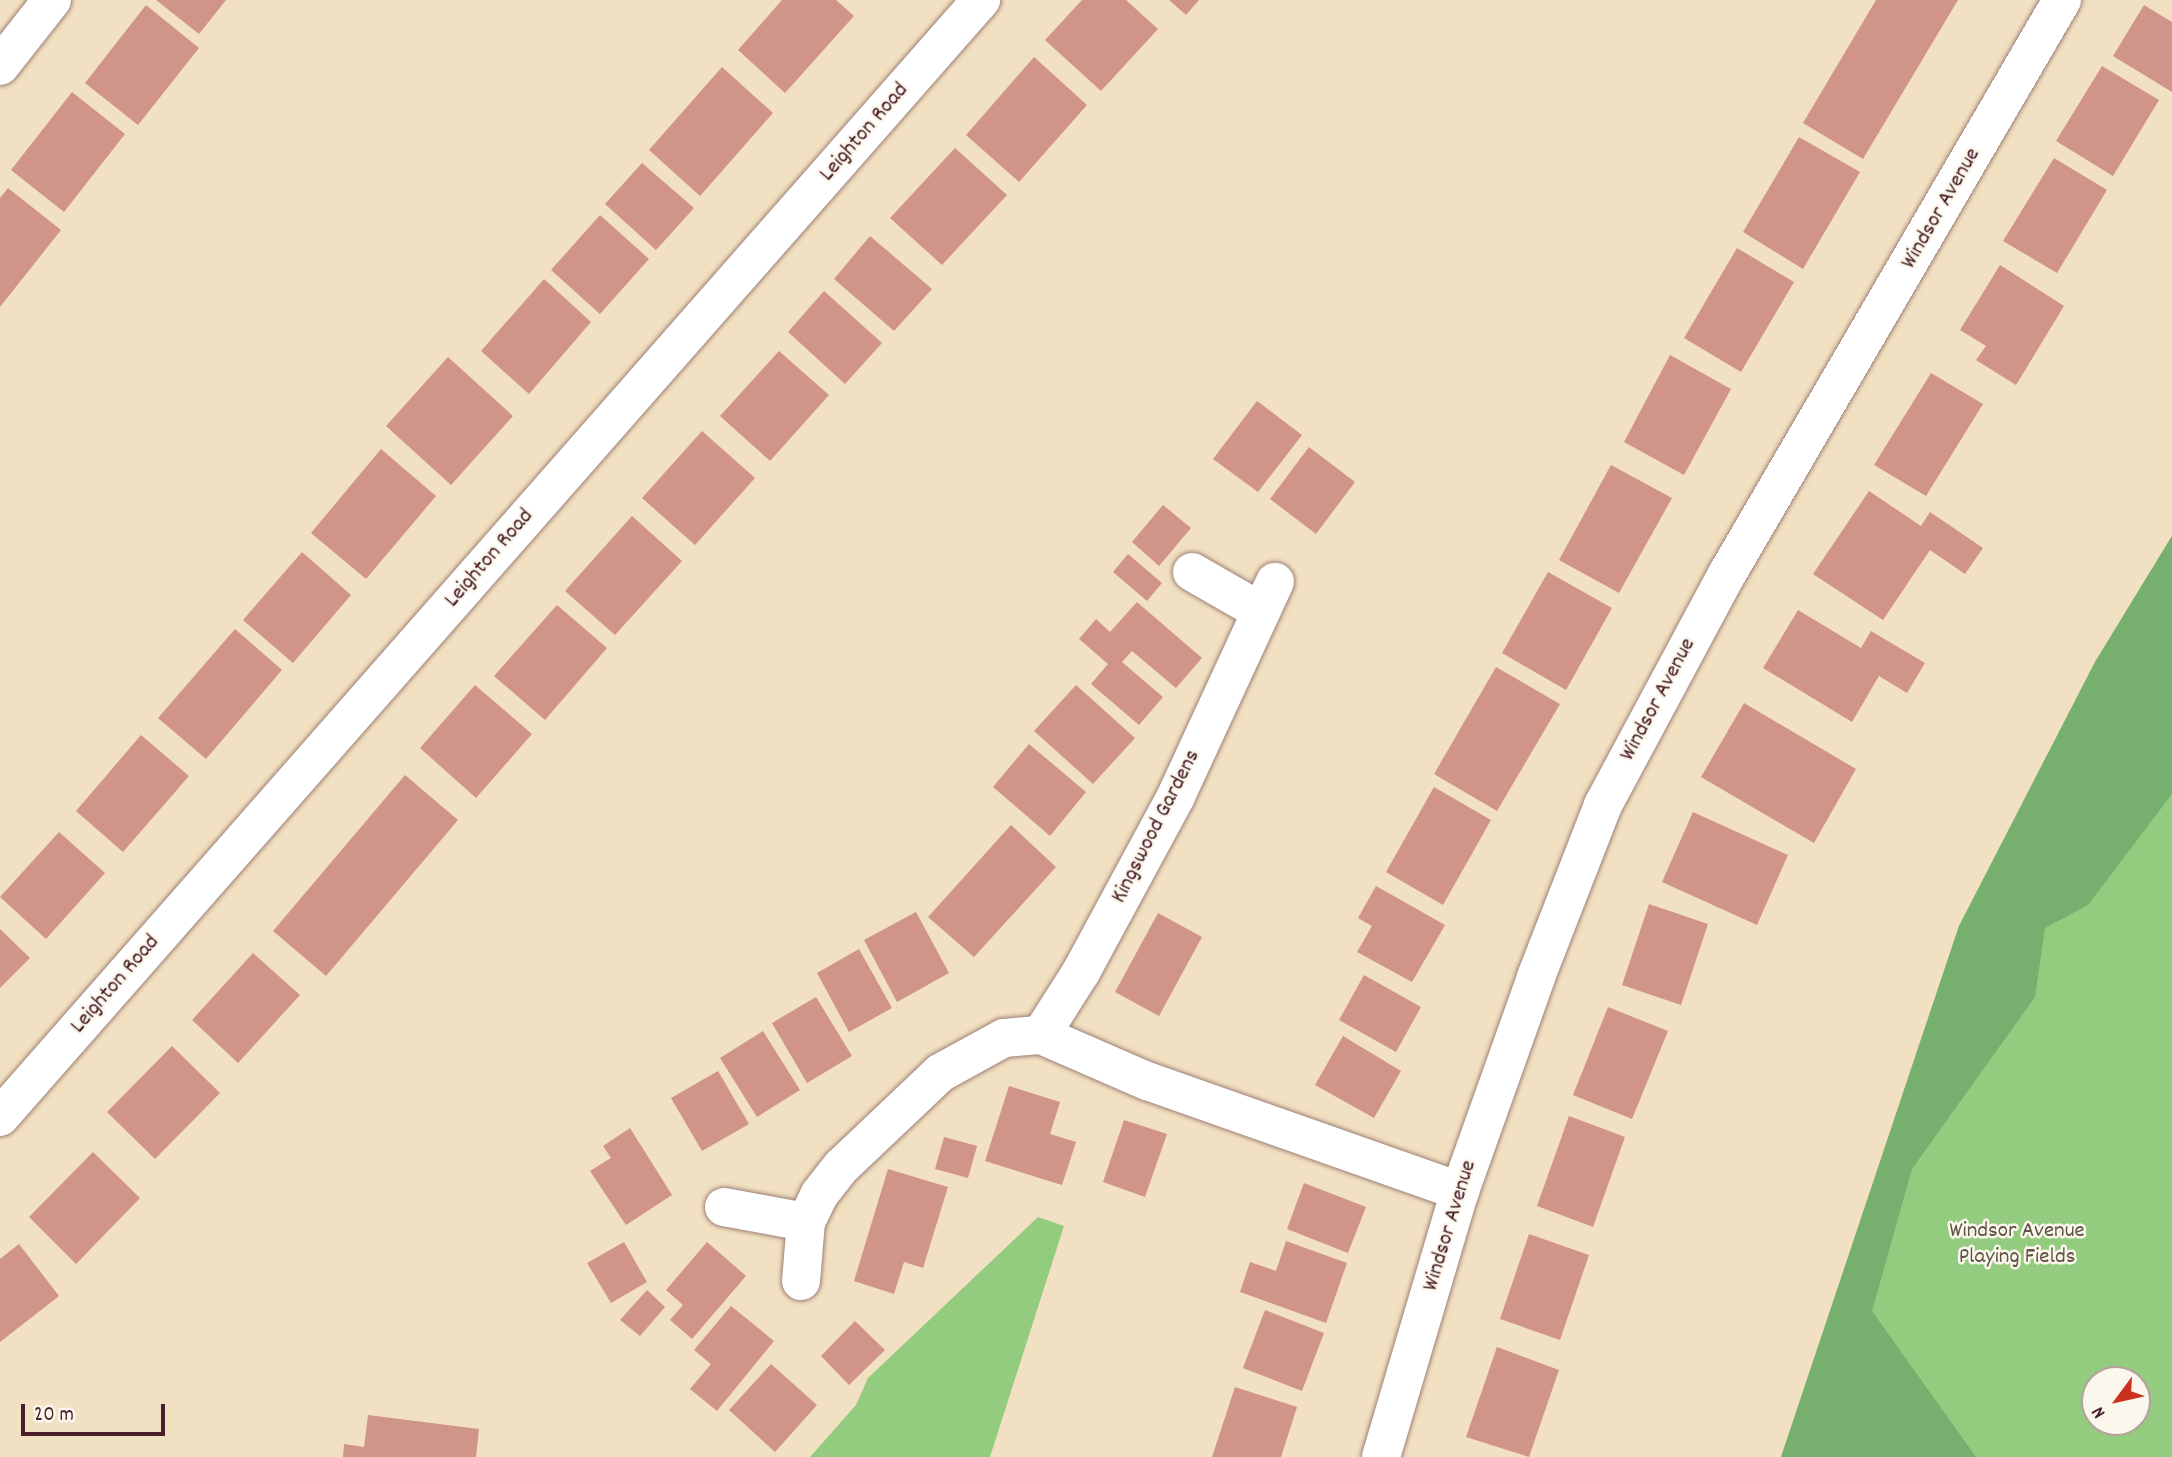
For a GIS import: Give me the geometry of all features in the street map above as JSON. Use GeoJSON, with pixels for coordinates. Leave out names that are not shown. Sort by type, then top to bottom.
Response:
{"type":"FeatureCollection","features":[{"type":"Feature","properties":{"kind":"street"},"geometry":{"type":"LineString","coordinates":[[0,66],[52,0]]}},
{"type":"Feature","properties":{"kind":"street","name":"Leighton Road"},"geometry":{"type":"LineString","coordinates":[[0,1117],[981,0]]}},
{"type":"Feature","properties":{"kind":"street","name":"Windsor Avenue"},"geometry":{"type":"LineString","coordinates":[[1381,1457],[1460,1191],[1604,805],[1727,573],[2062,0]]}},
{"type":"Feature","properties":{"kind":"street","name":"Kingswood Gardens"},"geometry":{"type":"LineString","coordinates":[[1041,1035],[1081,972],[1177,796],[1268,596],[1192,572]]}},
{"type":"Feature","properties":{"kind":"street"},"geometry":{"type":"LineString","coordinates":[[802,1281],[806,1222],[819,1195],[841,1167],[940,1073],[1004,1038],[1041,1035],[1147,1081],[1460,1191]]}},
{"type":"Feature","properties":{"kind":"street"},"geometry":{"type":"LineString","coordinates":[[724,1207],[806,1222]]}},
{"type":"Feature","properties":{"kind":"green space","name":"Windsor Avenue Playing Fields"},"geometry":{"type":"Polygon","coordinates":[[[2172,536],[2172,1457],[1781,1457],[1959,926],[2095,662],[2172,536]]]}},
{"type":"Feature","properties":{"kind":"green space"},"geometry":{"type":"Polygon","coordinates":[[[2172,536],[2172,794],[2088,905],[2045,928],[2035,997],[1912,1169],[1872,1311],[1976,1457],[1781,1457],[1959,926],[2095,662],[2172,536]]]}},
{"type":"Feature","properties":{"kind":"green space"},"geometry":{"type":"Polygon","coordinates":[[[1038,1217],[1064,1226],[990,1457],[810,1457],[856,1405],[868,1378],[1038,1217]]]}},
{"type":"Feature","properties":{"kind":"building"},"geometry":{"type":"Polygon","coordinates":[[[156,0],[226,0],[199,34],[156,0]]]}},
{"type":"Feature","properties":{"kind":"building"},"geometry":{"type":"Polygon","coordinates":[[[782,0],[836,0],[854,16],[785,93],[738,50],[782,0]]]}},
{"type":"Feature","properties":{"kind":"building"},"geometry":{"type":"Polygon","coordinates":[[[1082,0],[1126,0],[1158,29],[1101,91],[1045,40],[1082,0]]]}},
{"type":"Feature","properties":{"kind":"building"},"geometry":{"type":"Polygon","coordinates":[[[1169,0],[1199,0],[1186,15],[1169,0]]]}},
{"type":"Feature","properties":{"kind":"building"},"geometry":{"type":"Polygon","coordinates":[[[1876,0],[1958,0],[1863,159],[1803,123],[1876,0]]]}},
{"type":"Feature","properties":{"kind":"building"},"geometry":{"type":"Polygon","coordinates":[[[146,5],[199,48],[138,125],[85,83],[146,5]]]}},
{"type":"Feature","properties":{"kind":"building"},"geometry":{"type":"Polygon","coordinates":[[[2144,5],[2172,22],[2172,92],[2113,56],[2144,5]]]}},
{"type":"Feature","properties":{"kind":"building"},"geometry":{"type":"Polygon","coordinates":[[[1034,57],[1087,105],[1019,182],[966,135],[1034,57]]]}},
{"type":"Feature","properties":{"kind":"building"},"geometry":{"type":"Polygon","coordinates":[[[2102,66],[2159,100],[2113,176],[2056,141],[2102,66]]]}},
{"type":"Feature","properties":{"kind":"building"},"geometry":{"type":"Polygon","coordinates":[[[722,67],[773,113],[700,196],[649,150],[722,67]]]}},
{"type":"Feature","properties":{"kind":"building"},"geometry":{"type":"Polygon","coordinates":[[[72,92],[125,134],[64,212],[11,170],[72,92]]]}},
{"type":"Feature","properties":{"kind":"building"},"geometry":{"type":"Polygon","coordinates":[[[1799,137],[1860,172],[1803,269],[1743,232],[1799,137]]]}},
{"type":"Feature","properties":{"kind":"building"},"geometry":{"type":"Polygon","coordinates":[[[955,148],[1007,195],[942,265],[890,218],[955,148]]]}},
{"type":"Feature","properties":{"kind":"building"},"geometry":{"type":"Polygon","coordinates":[[[2054,158],[2107,190],[2057,273],[2003,241],[2054,158]]]}},
{"type":"Feature","properties":{"kind":"building"},"geometry":{"type":"Polygon","coordinates":[[[642,163],[694,208],[656,250],[605,204],[642,163]]]}},
{"type":"Feature","properties":{"kind":"building"},"geometry":{"type":"Polygon","coordinates":[[[8,188],[61,230],[0,307],[0,198],[8,188]]]}},
{"type":"Feature","properties":{"kind":"building"},"geometry":{"type":"Polygon","coordinates":[[[600,215],[649,259],[600,314],[551,270],[600,215]]]}},
{"type":"Feature","properties":{"kind":"building"},"geometry":{"type":"Polygon","coordinates":[[[870,236],[932,289],[894,331],[834,279],[870,236]]]}},
{"type":"Feature","properties":{"kind":"building"},"geometry":{"type":"Polygon","coordinates":[[[1737,248],[1794,282],[1741,372],[1684,338],[1737,248]]]}},
{"type":"Feature","properties":{"kind":"building"},"geometry":{"type":"Polygon","coordinates":[[[2000,265],[2064,306],[2016,385],[1976,360],[1986,346],[1960,330],[2000,265]]]}},
{"type":"Feature","properties":{"kind":"building"},"geometry":{"type":"Polygon","coordinates":[[[544,279],[591,322],[529,394],[481,351],[544,279]]]}},
{"type":"Feature","properties":{"kind":"building"},"geometry":{"type":"Polygon","coordinates":[[[824,291],[882,343],[845,384],[788,332],[824,291]]]}},
{"type":"Feature","properties":{"kind":"building"},"geometry":{"type":"Polygon","coordinates":[[[779,351],[829,395],[770,461],[720,416],[779,351]]]}},
{"type":"Feature","properties":{"kind":"building"},"geometry":{"type":"Polygon","coordinates":[[[1670,355],[1731,389],[1684,475],[1624,442],[1670,355]]]}},
{"type":"Feature","properties":{"kind":"building"},"geometry":{"type":"Polygon","coordinates":[[[448,357],[513,416],[451,485],[386,426],[448,357]]]}},
{"type":"Feature","properties":{"kind":"building"},"geometry":{"type":"Polygon","coordinates":[[[1931,373],[1983,404],[1926,496],[1874,465],[1931,373]]]}},
{"type":"Feature","properties":{"kind":"building"},"geometry":{"type":"Polygon","coordinates":[[[1257,401],[1302,435],[1258,492],[1213,459],[1257,401]]]}},
{"type":"Feature","properties":{"kind":"building"},"geometry":{"type":"Polygon","coordinates":[[[702,431],[755,478],[695,545],[642,498],[702,431]]]}},
{"type":"Feature","properties":{"kind":"building"},"geometry":{"type":"Polygon","coordinates":[[[1309,447],[1355,482],[1316,534],[1270,499],[1309,447]]]}},
{"type":"Feature","properties":{"kind":"building"},"geometry":{"type":"Polygon","coordinates":[[[381,449],[436,496],[366,579],[311,533],[381,449]]]}},
{"type":"Feature","properties":{"kind":"building"},"geometry":{"type":"Polygon","coordinates":[[[1611,465],[1672,498],[1619,593],[1559,560],[1611,465]]]}},
{"type":"Feature","properties":{"kind":"building"},"geometry":{"type":"Polygon","coordinates":[[[1869,491],[1921,526],[1930,512],[1983,548],[1965,574],[1930,550],[1883,620],[1813,574],[1869,491]]]}},
{"type":"Feature","properties":{"kind":"building"},"geometry":{"type":"Polygon","coordinates":[[[1163,505],[1191,528],[1159,566],[1132,542],[1163,505]]]}},
{"type":"Feature","properties":{"kind":"building"},"geometry":{"type":"Polygon","coordinates":[[[632,516],[682,561],[615,635],[565,591],[632,516]]]}},
{"type":"Feature","properties":{"kind":"building"},"geometry":{"type":"Polygon","coordinates":[[[302,552],[351,595],[293,663],[243,620],[302,552]]]}},
{"type":"Feature","properties":{"kind":"building"},"geometry":{"type":"Polygon","coordinates":[[[1128,554],[1162,583],[1147,601],[1113,572],[1128,554]]]}},
{"type":"Feature","properties":{"kind":"building"},"geometry":{"type":"Polygon","coordinates":[[[1548,572],[1612,608],[1566,690],[1502,653],[1548,572]]]}},
{"type":"Feature","properties":{"kind":"building"},"geometry":{"type":"Polygon","coordinates":[[[1137,602],[1202,658],[1176,688],[1132,651],[1122,662],[1163,697],[1139,725],[1091,684],[1108,664],[1079,639],[1096,619],[1110,632],[1137,602]]]}},
{"type":"Feature","properties":{"kind":"building"},"geometry":{"type":"Polygon","coordinates":[[[557,605],[607,648],[545,720],[494,676],[557,605]]]}},
{"type":"Feature","properties":{"kind":"building"},"geometry":{"type":"Polygon","coordinates":[[[1798,610],[1861,648],[1871,631],[1925,663],[1907,693],[1879,676],[1852,722],[1763,668],[1798,610]]]}},
{"type":"Feature","properties":{"kind":"building"},"geometry":{"type":"Polygon","coordinates":[[[235,629],[282,670],[206,759],[158,718],[235,629]]]}},
{"type":"Feature","properties":{"kind":"building"},"geometry":{"type":"Polygon","coordinates":[[[1496,667],[1560,704],[1497,811],[1434,774],[1496,667]]]}},
{"type":"Feature","properties":{"kind":"building"},"geometry":{"type":"Polygon","coordinates":[[[475,685],[532,734],[476,798],[420,748],[475,685]]]}},
{"type":"Feature","properties":{"kind":"building"},"geometry":{"type":"Polygon","coordinates":[[[1076,685],[1135,738],[1093,784],[1034,731],[1076,685]]]}},
{"type":"Feature","properties":{"kind":"building"},"geometry":{"type":"Polygon","coordinates":[[[1744,703],[1856,769],[1814,843],[1701,777],[1744,703]]]}},
{"type":"Feature","properties":{"kind":"building"},"geometry":{"type":"Polygon","coordinates":[[[141,735],[189,776],[123,852],[76,811],[141,735]]]}},
{"type":"Feature","properties":{"kind":"building"},"geometry":{"type":"Polygon","coordinates":[[[1029,744],[1086,792],[1050,836],[993,787],[1029,744]]]}},
{"type":"Feature","properties":{"kind":"building"},"geometry":{"type":"Polygon","coordinates":[[[405,775],[458,820],[326,976],[273,931],[405,775]]]}},
{"type":"Feature","properties":{"kind":"building"},"geometry":{"type":"Polygon","coordinates":[[[1434,787],[1491,820],[1443,905],[1386,872],[1434,787]]]}},
{"type":"Feature","properties":{"kind":"building"},"geometry":{"type":"Polygon","coordinates":[[[1693,812],[1788,855],[1757,925],[1662,882],[1693,812]]]}},
{"type":"Feature","properties":{"kind":"building"},"geometry":{"type":"Polygon","coordinates":[[[1011,825],[1056,867],[974,957],[928,917],[1011,825]]]}},
{"type":"Feature","properties":{"kind":"building"},"geometry":{"type":"Polygon","coordinates":[[[59,832],[105,873],[46,939],[0,897],[59,832]]]}},
{"type":"Feature","properties":{"kind":"building"},"geometry":{"type":"Polygon","coordinates":[[[1376,886],[1445,925],[1412,982],[1357,952],[1372,926],[1358,918],[1376,886]]]}},
{"type":"Feature","properties":{"kind":"building"},"geometry":{"type":"Polygon","coordinates":[[[1649,904],[1708,924],[1681,1005],[1622,985],[1649,904]]]}},
{"type":"Feature","properties":{"kind":"building"},"geometry":{"type":"Polygon","coordinates":[[[916,912],[949,973],[897,1002],[864,940],[916,912]]]}},
{"type":"Feature","properties":{"kind":"building"},"geometry":{"type":"Polygon","coordinates":[[[1158,913],[1202,937],[1159,1016],[1115,992],[1158,913]]]}},
{"type":"Feature","properties":{"kind":"building"},"geometry":{"type":"Polygon","coordinates":[[[0,929],[30,958],[0,988],[0,929]]]}},
{"type":"Feature","properties":{"kind":"building"},"geometry":{"type":"Polygon","coordinates":[[[859,949],[892,1008],[849,1032],[817,973],[859,949]]]}},
{"type":"Feature","properties":{"kind":"building"},"geometry":{"type":"Polygon","coordinates":[[[253,953],[300,995],[238,1063],[192,1020],[253,953]]]}},
{"type":"Feature","properties":{"kind":"building"},"geometry":{"type":"Polygon","coordinates":[[[1364,975],[1421,1007],[1396,1052],[1339,1020],[1364,975]]]}},
{"type":"Feature","properties":{"kind":"building"},"geometry":{"type":"Polygon","coordinates":[[[816,997],[852,1056],[807,1083],[772,1023],[816,997]]]}},
{"type":"Feature","properties":{"kind":"building"},"geometry":{"type":"Polygon","coordinates":[[[1608,1007],[1668,1031],[1632,1119],[1573,1095],[1608,1007]]]}},
{"type":"Feature","properties":{"kind":"building"},"geometry":{"type":"Polygon","coordinates":[[[763,1031],[800,1090],[757,1117],[720,1058],[763,1031]]]}},
{"type":"Feature","properties":{"kind":"building"},"geometry":{"type":"Polygon","coordinates":[[[1343,1036],[1401,1071],[1374,1118],[1315,1085],[1343,1036]]]}},
{"type":"Feature","properties":{"kind":"building"},"geometry":{"type":"Polygon","coordinates":[[[172,1046],[220,1093],[155,1159],[107,1112],[172,1046]]]}},
{"type":"Feature","properties":{"kind":"building"},"geometry":{"type":"Polygon","coordinates":[[[718,1071],[749,1124],[702,1151],[671,1098],[718,1071]]]}},
{"type":"Feature","properties":{"kind":"building"},"geometry":{"type":"Polygon","coordinates":[[[1009,1086],[1060,1102],[1050,1134],[1076,1142],[1062,1185],[985,1161],[1009,1086]]]}},
{"type":"Feature","properties":{"kind":"building"},"geometry":{"type":"Polygon","coordinates":[[[1569,1116],[1625,1137],[1593,1227],[1537,1206],[1569,1116]]]}},
{"type":"Feature","properties":{"kind":"building"},"geometry":{"type":"Polygon","coordinates":[[[1124,1120],[1167,1134],[1145,1197],[1103,1182],[1124,1120]]]}},
{"type":"Feature","properties":{"kind":"building"},"geometry":{"type":"Polygon","coordinates":[[[630,1128],[672,1195],[626,1225],[590,1171],[611,1158],[603,1146],[630,1128]]]}},
{"type":"Feature","properties":{"kind":"building"},"geometry":{"type":"Polygon","coordinates":[[[944,1137],[977,1146],[968,1178],[935,1169],[944,1137]]]}},
{"type":"Feature","properties":{"kind":"building"},"geometry":{"type":"Polygon","coordinates":[[[93,1152],[140,1198],[76,1264],[29,1217],[93,1152]]]}},
{"type":"Feature","properties":{"kind":"building"},"geometry":{"type":"Polygon","coordinates":[[[888,1169],[948,1187],[923,1268],[904,1262],[894,1294],[854,1281],[888,1169]]]}},
{"type":"Feature","properties":{"kind":"building"},"geometry":{"type":"Polygon","coordinates":[[[1304,1183],[1366,1207],[1348,1253],[1287,1229],[1304,1183]]]}},
{"type":"Feature","properties":{"kind":"building"},"geometry":{"type":"Polygon","coordinates":[[[1529,1234],[1589,1255],[1560,1340],[1500,1319],[1529,1234]]]}},
{"type":"Feature","properties":{"kind":"building"},"geometry":{"type":"Polygon","coordinates":[[[1286,1241],[1347,1263],[1326,1323],[1240,1292],[1250,1262],[1276,1271],[1286,1241]]]}},
{"type":"Feature","properties":{"kind":"building"},"geometry":{"type":"Polygon","coordinates":[[[624,1242],[647,1282],[611,1303],[587,1263],[624,1242]]]}},
{"type":"Feature","properties":{"kind":"building"},"geometry":{"type":"Polygon","coordinates":[[[707,1242],[746,1276],[692,1339],[670,1320],[683,1305],[666,1290],[707,1242]]]}},
{"type":"Feature","properties":{"kind":"building"},"geometry":{"type":"Polygon","coordinates":[[[19,1244],[59,1296],[0,1342],[0,1259],[19,1244]]]}},
{"type":"Feature","properties":{"kind":"building"},"geometry":{"type":"Polygon","coordinates":[[[647,1290],[665,1307],[640,1336],[620,1320],[647,1290]]]}},
{"type":"Feature","properties":{"kind":"building"},"geometry":{"type":"Polygon","coordinates":[[[731,1306],[774,1341],[717,1411],[690,1389],[711,1364],[694,1350],[731,1306]]]}},
{"type":"Feature","properties":{"kind":"building"},"geometry":{"type":"Polygon","coordinates":[[[1265,1310],[1324,1333],[1302,1391],[1243,1368],[1265,1310]]]}},
{"type":"Feature","properties":{"kind":"building"},"geometry":{"type":"Polygon","coordinates":[[[855,1321],[885,1350],[849,1385],[821,1356],[855,1321]]]}},
{"type":"Feature","properties":{"kind":"building"},"geometry":{"type":"Polygon","coordinates":[[[1497,1347],[1559,1370],[1529,1457],[1466,1437],[1497,1347]]]}},
{"type":"Feature","properties":{"kind":"building"},"geometry":{"type":"Polygon","coordinates":[[[771,1364],[817,1405],[775,1452],[729,1410],[771,1364]]]}},
{"type":"Feature","properties":{"kind":"building"},"geometry":{"type":"Polygon","coordinates":[[[1235,1387],[1297,1407],[1281,1457],[1212,1457],[1235,1387]]]}},
{"type":"Feature","properties":{"kind":"building"},"geometry":{"type":"Polygon","coordinates":[[[368,1415],[479,1429],[476,1457],[343,1457],[344,1444],[364,1447],[368,1415]]]}}]}
